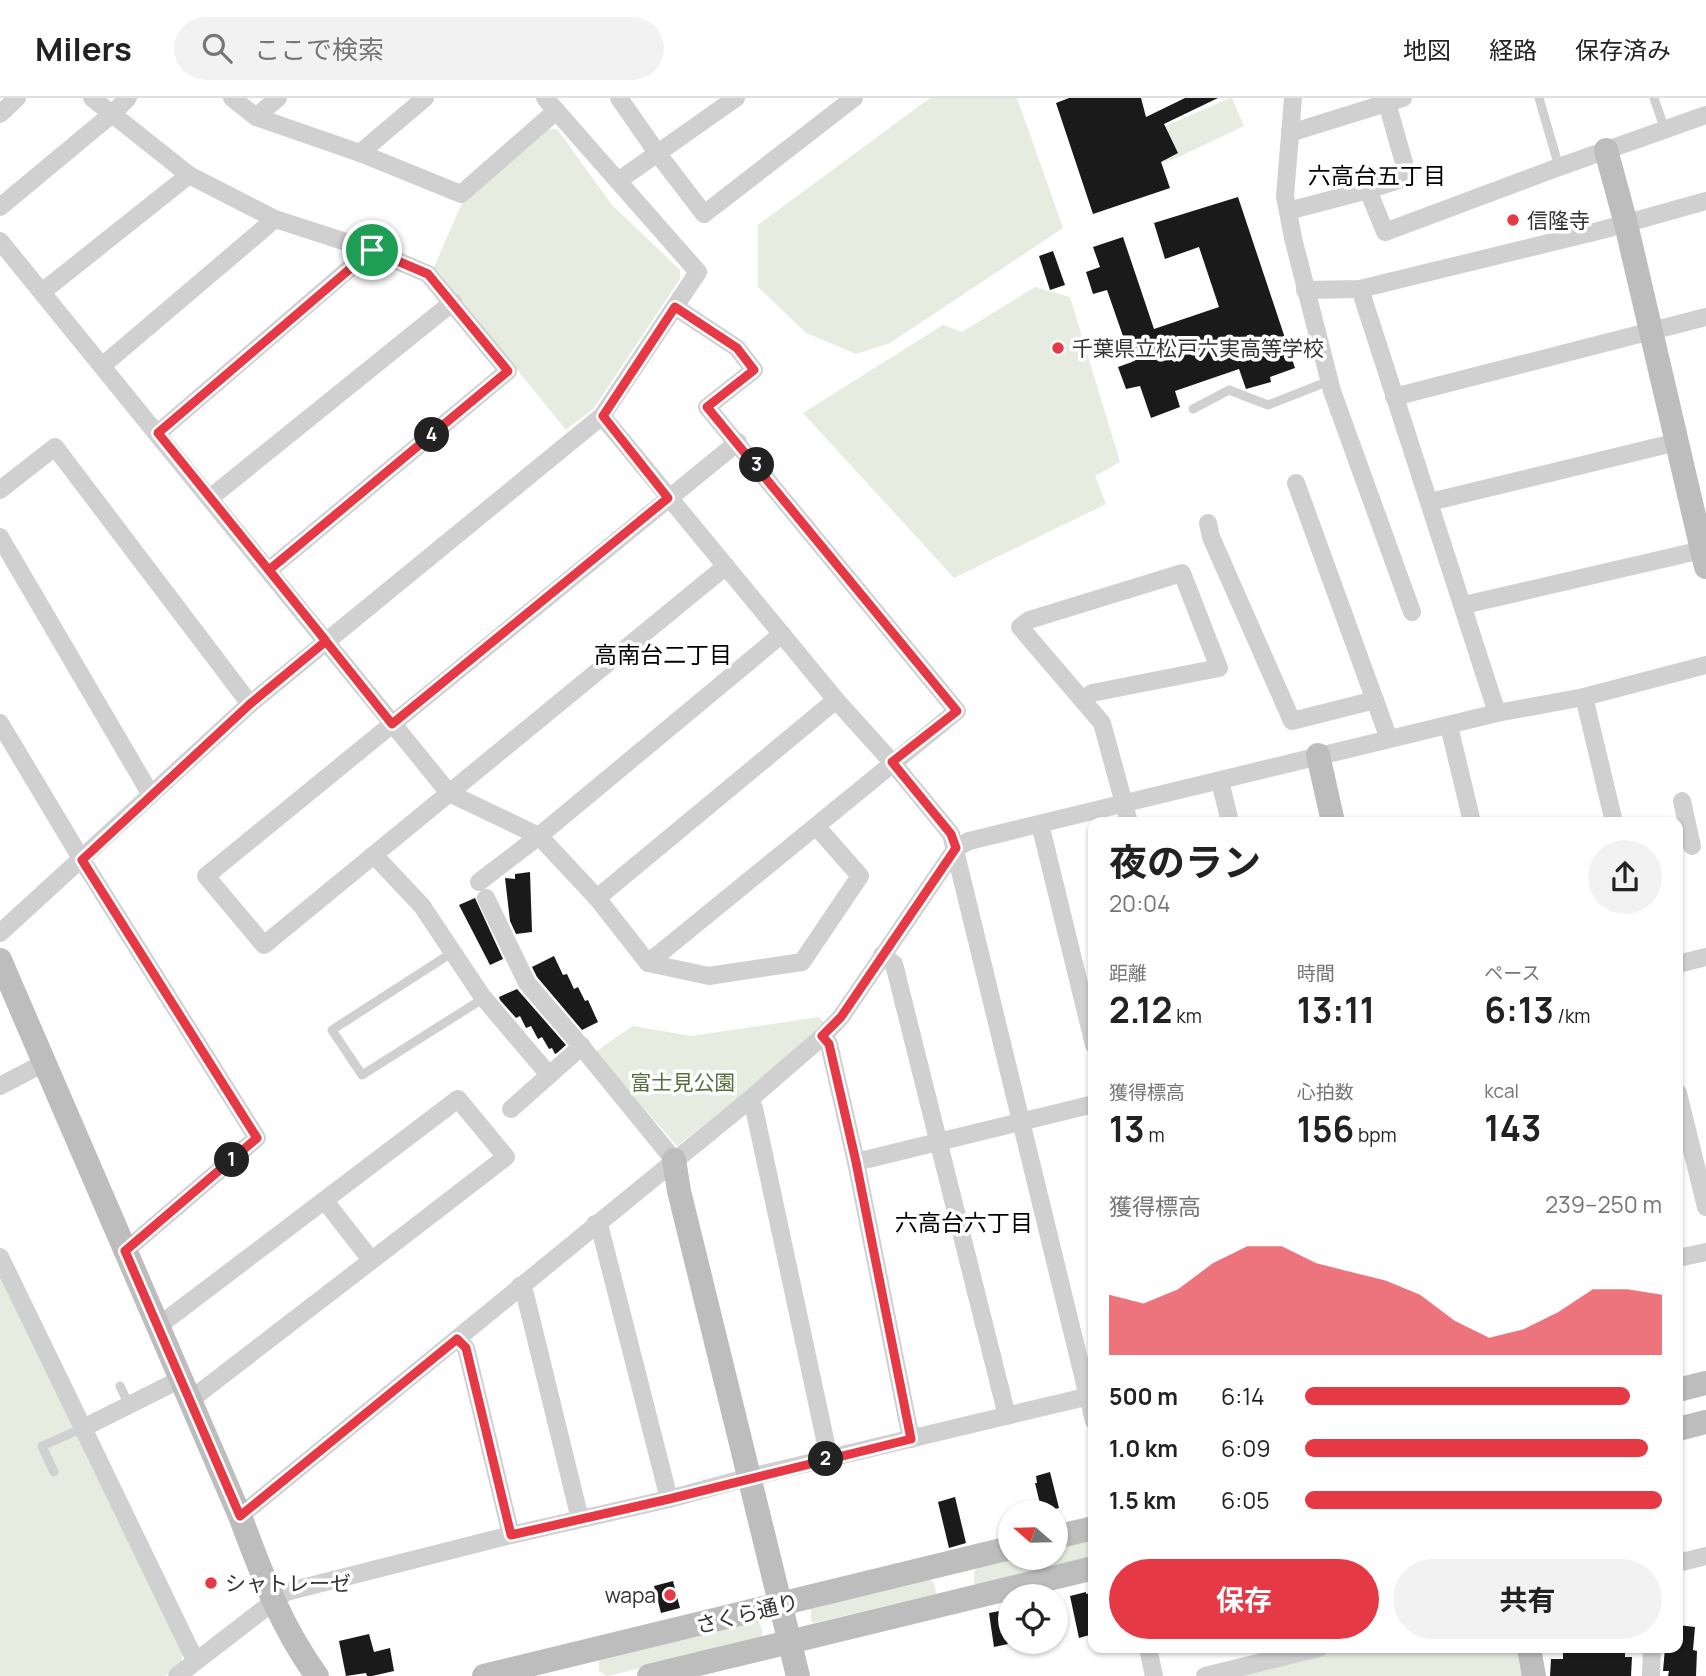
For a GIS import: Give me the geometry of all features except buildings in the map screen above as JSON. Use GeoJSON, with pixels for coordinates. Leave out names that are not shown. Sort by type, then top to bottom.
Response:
{"type":"FeatureCollection","features":[{"type":"Feature","properties":{"kind":"street"},"geometry":{"type":"LineString","coordinates":[[0,114],[17,98]]}},
{"type":"Feature","properties":{"kind":"street"},"geometry":{"type":"LineString","coordinates":[[92,98],[189,174],[275,219],[372,250],[428,274],[508,371],[269,570]]}},
{"type":"Feature","properties":{"kind":"street"},"geometry":{"type":"LineString","coordinates":[[0,207],[128,98]]}},
{"type":"Feature","properties":{"kind":"street"},"geometry":{"type":"LineString","coordinates":[[0,933],[250,704],[603,416],[698,272],[551,105],[461,194],[360,153],[256,117],[232,98]]}},
{"type":"Feature","properties":{"kind":"street"},"geometry":{"type":"LineString","coordinates":[[256,117],[278,98]]}},
{"type":"Feature","properties":{"kind":"street"},"geometry":{"type":"LineString","coordinates":[[360,153],[425,98]]}},
{"type":"Feature","properties":{"kind":"street"},"geometry":{"type":"LineString","coordinates":[[619,98],[704,214],[842,102]]}},
{"type":"Feature","properties":{"kind":"street"},"geometry":{"type":"LineString","coordinates":[[618,181],[736,98]]}},
{"type":"Feature","properties":{"kind":"street"},"geometry":{"type":"LineString","coordinates":[[1293,98],[1285,196],[1305,290],[1329,381],[1412,612]]}},
{"type":"Feature","properties":{"kind":"street"},"geometry":{"type":"LineString","coordinates":[[1288,211],[1409,177],[1395,101],[1290,133]]}},
{"type":"Feature","properties":{"kind":"street"},"geometry":{"type":"LineString","coordinates":[[1368,190],[1385,232],[1706,115]]}},
{"type":"Feature","properties":{"kind":"street"},"geometry":{"type":"LineString","coordinates":[[1464,605],[1704,559],[1626,224],[1606,150]]}},
{"type":"Feature","properties":{"kind":"street"},"geometry":{"type":"LineString","coordinates":[[42,292],[189,174]]}},
{"type":"Feature","properties":{"kind":"street"},"geometry":{"type":"LineString","coordinates":[[1305,290],[1360,289],[1626,224],[1706,201]]}},
{"type":"Feature","properties":{"kind":"street"},"geometry":{"type":"LineString","coordinates":[[102,366],[275,219]]}},
{"type":"Feature","properties":{"kind":"street"},"geometry":{"type":"LineString","coordinates":[[0,241],[449,793],[539,836],[597,898],[648,963],[709,976],[802,961],[860,876],[816,826]]}},
{"type":"Feature","properties":{"kind":"street"},"geometry":{"type":"LineString","coordinates":[[158,433],[372,250]]}},
{"type":"Feature","properties":{"kind":"street"},"geometry":{"type":"LineString","coordinates":[[1360,289],[1497,713]]}},
{"type":"Feature","properties":{"kind":"street"},"geometry":{"type":"LineString","coordinates":[[211,498],[453,302]]}},
{"type":"Feature","properties":{"kind":"street"},"geometry":{"type":"LineString","coordinates":[[648,963],[957,711],[707,407],[754,370],[737,348],[675,307]]}},
{"type":"Feature","properties":{"kind":"street"},"geometry":{"type":"LineString","coordinates":[[1394,397],[1706,317]]}},
{"type":"Feature","properties":{"kind":"street"},"geometry":{"type":"LineString","coordinates":[[603,416],[836,701],[892,762],[951,834],[1088,1384]]}},
{"type":"Feature","properties":{"kind":"street"},"geometry":{"type":"LineString","coordinates":[[726,566],[264,945],[206,876],[738,442]]}},
{"type":"Feature","properties":{"kind":"street"},"geometry":{"type":"LineString","coordinates":[[1430,502],[1677,442]]}},
{"type":"Feature","properties":{"kind":"street"},"geometry":{"type":"LineString","coordinates":[[0,490],[55,447],[250,704]]}},
{"type":"Feature","properties":{"kind":"street"},"geometry":{"type":"LineString","coordinates":[[1296,483],[1389,739]]}},
{"type":"Feature","properties":{"kind":"street"},"geometry":{"type":"LineString","coordinates":[[1208,523],[1211,537],[1292,721],[1375,699]]}},
{"type":"Feature","properties":{"kind":"street"},"geometry":{"type":"LineString","coordinates":[[0,537],[151,795]]}},
{"type":"Feature","properties":{"kind":"street"},"geometry":{"type":"LineString","coordinates":[[1083,701],[1092,693],[1219,668],[1182,573],[1029,620],[1020,627],[1083,701],[1102,723],[1128,817]]}},
{"type":"Feature","properties":{"kind":"street"},"geometry":{"type":"LineString","coordinates":[[782,634],[539,836],[482,890],[527,983],[674,1160],[679,1191],[797,1676]]}},
{"type":"Feature","properties":{"kind":"street"},"geometry":{"type":"LineString","coordinates":[[240,1516],[748,1101],[822,1036],[841,1017],[956,848],[969,841],[1318,755],[1497,713],[1584,697],[1706,665]]}},
{"type":"Feature","properties":{"kind":"street"},"geometry":{"type":"LineString","coordinates":[[1584,697],[1613,817]]}},
{"type":"Feature","properties":{"kind":"street"},"geometry":{"type":"LineString","coordinates":[[597,898],[836,701]]}},
{"type":"Feature","properties":{"kind":"street"},"geometry":{"type":"LineString","coordinates":[[0,723],[82,860],[257,1138],[125,1251]]}},
{"type":"Feature","properties":{"kind":"street"},"geometry":{"type":"LineString","coordinates":[[1449,726],[1471,817]]}},
{"type":"Feature","properties":{"kind":"street"},"geometry":{"type":"LineString","coordinates":[[1318,755],[1333,817]]}},
{"type":"Feature","properties":{"kind":"street"},"geometry":{"type":"LineString","coordinates":[[1220,781],[1229,817]]}},
{"type":"Feature","properties":{"kind":"street"},"geometry":{"type":"LineString","coordinates":[[1682,801],[1682,817]]}},
{"type":"Feature","properties":{"kind":"street"},"geometry":{"type":"LineString","coordinates":[[1040,824],[1088,1020]]}},
{"type":"Feature","properties":{"kind":"street"},"geometry":{"type":"LineString","coordinates":[[1683,827],[1692,846]]}},
{"type":"Feature","properties":{"kind":"street"},"geometry":{"type":"LineString","coordinates":[[374,855],[422,906],[484,998],[548,1075]]}},
{"type":"Feature","properties":{"kind":"street"},"geometry":{"type":"LineString","coordinates":[[882,955],[894,964],[1007,1416]]}},
{"type":"Feature","properties":{"kind":"street"},"geometry":{"type":"LineString","coordinates":[[1683,963],[1706,957]]}},
{"type":"Feature","properties":{"kind":"street"},"geometry":{"type":"LineString","coordinates":[[0,960],[240,1516],[272,1601],[317,1676]]}},
{"type":"Feature","properties":{"kind":"street"},"geometry":{"type":"LineString","coordinates":[[822,1036],[829,1044],[856,1162],[911,1439]]}},
{"type":"Feature","properties":{"kind":"street"},"geometry":{"type":"LineString","coordinates":[[511,1109],[582,1046]]}},
{"type":"Feature","properties":{"kind":"street"},"geometry":{"type":"LineString","coordinates":[[0,1086],[44,1063]]}},
{"type":"Feature","properties":{"kind":"street"},"geometry":{"type":"LineString","coordinates":[[83,1427],[129,1405],[184,1390],[371,1260],[506,1157],[457,1099],[158,1327]]}},
{"type":"Feature","properties":{"kind":"street"},"geometry":{"type":"LineString","coordinates":[[748,1101],[754,1108],[829,1458]]}},
{"type":"Feature","properties":{"kind":"street"},"geometry":{"type":"LineString","coordinates":[[856,1162],[1088,1105]]}},
{"type":"Feature","properties":{"kind":"street"},"geometry":{"type":"LineString","coordinates":[[1683,1114],[1706,1208]]}},
{"type":"Feature","properties":{"kind":"street"},"geometry":{"type":"LineString","coordinates":[[325,1201],[371,1260]]}},
{"type":"Feature","properties":{"kind":"street"},"geometry":{"type":"LineString","coordinates":[[595,1224],[601,1232],[669,1499]]}},
{"type":"Feature","properties":{"kind":"street"},"geometry":{"type":"LineString","coordinates":[[1683,1257],[1706,1252]]}},
{"type":"Feature","properties":{"kind":"street"},"geometry":{"type":"LineString","coordinates":[[0,1257],[195,1660]]}},
{"type":"Feature","properties":{"kind":"street"},"geometry":{"type":"LineString","coordinates":[[520,1286],[525,1294],[580,1519]]}},
{"type":"Feature","properties":{"kind":"street"},"geometry":{"type":"LineString","coordinates":[[457,1339],[466,1348],[511,1535]]}},
{"type":"Feature","properties":{"kind":"street"},"geometry":{"type":"LineString","coordinates":[[1683,1389],[1706,1383]]}},
{"type":"Feature","properties":{"kind":"street"},"geometry":{"type":"LineString","coordinates":[[177,1676],[286,1592],[511,1535],[1088,1397]]}},
{"type":"Feature","properties":{"kind":"street"},"geometry":{"type":"LineString","coordinates":[[1683,1428],[1706,1422]]}},
{"type":"Feature","properties":{"kind":"street"},"geometry":{"type":"LineString","coordinates":[[1068,1534],[1088,1529]]}},
{"type":"Feature","properties":{"kind":"street","name":"さくら通り"},"geometry":{"type":"LineString","coordinates":[[484,1676],[998,1551]]}},
{"type":"Feature","properties":{"kind":"street"},"geometry":{"type":"LineString","coordinates":[[1683,1562],[1706,1556]]}},
{"type":"Feature","properties":{"kind":"street","name":"さくら通り"},"geometry":{"type":"LineString","coordinates":[[649,1676],[1088,1569]]}},
{"type":"Feature","properties":{"kind":"street"},"geometry":{"type":"LineString","coordinates":[[1149,1653],[1154,1676]]}},
{"type":"Feature","properties":{"kind":"street"},"geometry":{"type":"LineString","coordinates":[[1205,1676],[1299,1653]]}},
{"type":"Feature","properties":{"kind":"street"},"geometry":{"type":"LineString","coordinates":[[1530,1653],[1534,1676]]}},
{"type":"Feature","properties":{"kind":"street"},"geometry":{"type":"LineString","coordinates":[[1651,1676],[1652,1653]]}},
{"type":"Feature","properties":{"kind":"lane"},"geometry":{"type":"LineString","coordinates":[[1539,98],[1559,167]]}},
{"type":"Feature","properties":{"kind":"lane"},"geometry":{"type":"LineString","coordinates":[[1654,98],[1665,130]]}},
{"type":"Feature","properties":{"kind":"lane"},"geometry":{"type":"LineString","coordinates":[[1193,409],[1229,390],[1268,405],[1329,381]]}},
{"type":"Feature","properties":{"kind":"lane"},"geometry":{"type":"LineString","coordinates":[[453,952],[332,1030],[362,1075],[484,998]]}},
{"type":"Feature","properties":{"kind":"lane"},"geometry":{"type":"LineString","coordinates":[[120,1385],[129,1405]]}},
{"type":"Feature","properties":{"kind":"lane"},"geometry":{"type":"LineString","coordinates":[[54,1472],[42,1446],[83,1427]]}},
{"type":"Feature","properties":{"kind":"green space"},"geometry":{"type":"Polygon","coordinates":[[[930,98],[1017,98],[1063,228],[890,343],[856,354],[806,333],[758,287],[758,225],[930,98]]]}},
{"type":"Feature","properties":{"kind":"green space"},"geometry":{"type":"Polygon","coordinates":[[[1230,98],[1244,126],[1165,161],[1157,136],[1159,129],[1230,98]]]}},
{"type":"Feature","properties":{"kind":"green space"},"geometry":{"type":"Polygon","coordinates":[[[548,129],[557,129],[612,205],[680,270],[680,279],[594,408],[566,430],[434,267],[462,203],[548,129]]]}},
{"type":"Feature","properties":{"kind":"green space"},"geometry":{"type":"Polygon","coordinates":[[[1035,287],[1070,297],[1120,462],[1095,476],[1106,504],[954,578],[803,413],[943,325],[962,332],[1035,287]]]}},
{"type":"Feature","properties":{"kind":"green space","name":"富士見公園"},"geometry":{"type":"Polygon","coordinates":[[[819,1017],[826,1024],[677,1146],[595,1052],[633,1026],[691,1036],[819,1017]]]}},
{"type":"Feature","properties":{"kind":"green space"},"geometry":{"type":"Polygon","coordinates":[[[0,1275],[183,1651],[181,1663],[165,1676],[0,1676],[0,1275]]]}},
{"type":"Feature","properties":{"kind":"green space"},"geometry":{"type":"Polygon","coordinates":[[[1088,1542],[1088,1561],[1068,1566],[1068,1546],[1088,1542]]]}},
{"type":"Feature","properties":{"kind":"green space"},"geometry":{"type":"Polygon","coordinates":[[[998,1562],[998,1570],[1049,1570],[977,1586],[974,1583],[974,1571],[978,1567],[998,1562]]]}},
{"type":"Feature","properties":{"kind":"green space"},"geometry":{"type":"Polygon","coordinates":[[[926,1578],[934,1584],[936,1594],[814,1623],[811,1621],[811,1609],[926,1578]]]}},
{"type":"Feature","properties":{"kind":"green space"},"geometry":{"type":"Polygon","coordinates":[[[753,1620],[762,1628],[762,1636],[756,1641],[607,1676],[599,1671],[599,1659],[753,1620]]]}},
{"type":"Feature","properties":{"kind":"green space"},"geometry":{"type":"Polygon","coordinates":[[[1326,1653],[1520,1653],[1524,1676],[1230,1676],[1326,1653]]]}},
{"type":"Feature","properties":{"kind":"place","name":"信隆寺"},"geometry":{"type":"Point","coordinates":[1513,220]}},
{"type":"Feature","properties":{"kind":"place","name":"千葉県立松戸六実高等学校"},"geometry":{"type":"Point","coordinates":[1058,348]}},
{"type":"Feature","properties":{"kind":"place","name":"シャトレーゼ"},"geometry":{"type":"Point","coordinates":[211,1583]}},
{"type":"Feature","properties":{"kind":"place","name":"wapa"},"geometry":{"type":"Point","coordinates":[670,1595]}},
{"type":"Feature","properties":{"kind":"district","name":"六高台五丁目"},"geometry":{"type":"Point","coordinates":[1377,175]}},
{"type":"Feature","properties":{"kind":"district","name":"高南台二丁目"},"geometry":{"type":"Point","coordinates":[663,654]}},
{"type":"Feature","properties":{"kind":"district","name":"六高台六丁目"},"geometry":{"type":"Point","coordinates":[964,1222]}},
{"type":"Feature","properties":{"kind":"route"},"geometry":{"type":"LineString","coordinates":[[372,250],[158,433],[326,641],[250,704],[82,860],[257,1138],[125,1251],[240,1516],[457,1339],[466,1348],[511,1535],[911,1439],[856,1162],[829,1044],[822,1036],[841,1017],[956,848],[951,834],[892,762],[957,711],[707,407],[754,370],[737,348],[675,307],[603,416],[668,498],[392,724],[269,570],[508,371],[428,274],[372,250]]}}]}
